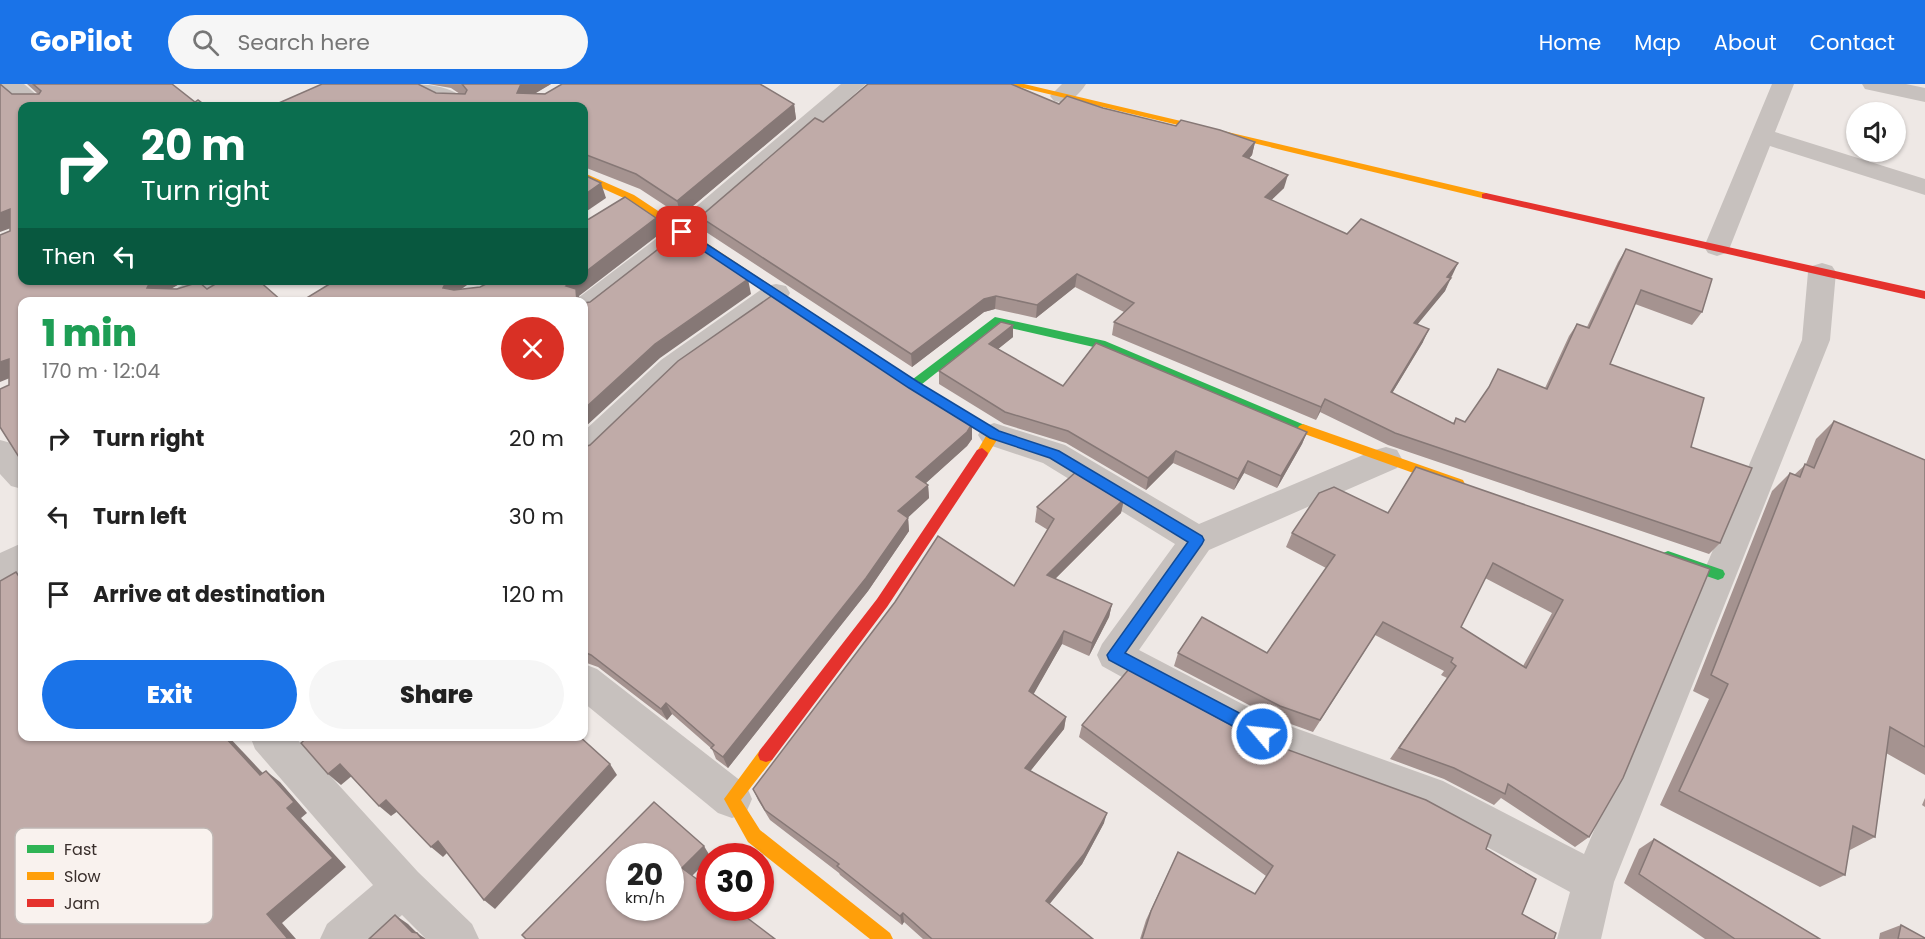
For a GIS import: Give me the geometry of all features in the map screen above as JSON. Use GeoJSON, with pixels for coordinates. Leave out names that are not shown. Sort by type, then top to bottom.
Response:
{"type":"FeatureCollection","features":[{"type":"Feature","properties":{"kind":"street"},"geometry":{"type":"LineString","coordinates":[[10,84],[33,102]]}},
{"type":"Feature","properties":{"kind":"street"},"geometry":{"type":"LineString","coordinates":[[419,84],[452,102]]}},
{"type":"Feature","properties":{"kind":"street"},"geometry":{"type":"LineString","coordinates":[[588,305],[682,232],[855,84]]}},
{"type":"Feature","properties":{"kind":"street"},"geometry":{"type":"LineString","coordinates":[[1012,84],[1069,90],[1341,163],[1925,295]]}},
{"type":"Feature","properties":{"kind":"street"},"geometry":{"type":"LineString","coordinates":[[1717,247],[1784,84]]}},
{"type":"Feature","properties":{"kind":"street"},"geometry":{"type":"LineString","coordinates":[[1873,84],[1925,95]]}},
{"type":"Feature","properties":{"kind":"street"},"geometry":{"type":"LineString","coordinates":[[1762,136],[1925,187]]}},
{"type":"Feature","properties":{"kind":"street"},"geometry":{"type":"LineString","coordinates":[[588,178],[630,196],[913,385],[994,435],[1054,454],[1197,540]]}},
{"type":"Feature","properties":{"kind":"street"},"geometry":{"type":"LineString","coordinates":[[602,214],[630,196]]}},
{"type":"Feature","properties":{"kind":"street"},"geometry":{"type":"LineString","coordinates":[[1589,935],[1593,882],[1816,340],[1822,272]]}},
{"type":"Feature","properties":{"kind":"street"},"geometry":{"type":"LineString","coordinates":[[184,297],[204,285]]}},
{"type":"Feature","properties":{"kind":"street"},"geometry":{"type":"LineString","coordinates":[[588,445],[671,367],[776,293]]}},
{"type":"Feature","properties":{"kind":"street"},"geometry":{"type":"LineString","coordinates":[[913,385],[995,321],[1101,344],[1312,433],[1474,490]]}},
{"type":"Feature","properties":{"kind":"street"},"geometry":{"type":"LineString","coordinates":[[732,800],[882,603],[994,435]]}},
{"type":"Feature","properties":{"kind":"street"},"geometry":{"type":"LineString","coordinates":[[0,452],[18,472]]}},
{"type":"Feature","properties":{"kind":"street"},"geometry":{"type":"LineString","coordinates":[[1386,459],[1197,540],[1115,655],[1262,734],[1429,794],[1593,882]]}},
{"type":"Feature","properties":{"kind":"street"},"geometry":{"type":"LineString","coordinates":[[1651,551],[1718,574]]}},
{"type":"Feature","properties":{"kind":"street"},"geometry":{"type":"LineString","coordinates":[[0,571],[18,560]]}},
{"type":"Feature","properties":{"kind":"street"},"geometry":{"type":"LineString","coordinates":[[588,684],[732,800],[754,836],[884,939]]}},
{"type":"Feature","properties":{"kind":"street"},"geometry":{"type":"LineString","coordinates":[[273,741],[403,887],[457,939]]}},
{"type":"Feature","properties":{"kind":"street"},"geometry":{"type":"LineString","coordinates":[[342,939],[403,887]]}},
{"type":"Feature","properties":{"kind":"building"},"geometry":{"type":"Polygon","coordinates":[[[0,84],[12,94],[39,94],[41,91],[33,84],[172,84],[195,102],[18,102],[18,285],[148,285],[147,288],[177,289],[190,285],[202,285],[207,289],[214,285],[264,285],[277,297],[18,297],[18,456],[0,427],[0,389],[9,385],[9,359],[0,362],[0,235],[10,231],[10,209],[0,213],[0,84]]]}},
{"type":"Feature","properties":{"kind":"building"},"geometry":{"type":"Polygon","coordinates":[[[322,84],[418,84],[436,93],[465,94],[467,90],[462,84],[521,84],[517,93],[545,94],[562,84],[760,84],[794,104],[677,201],[636,174],[588,156],[588,102],[281,102],[322,84]]]}},
{"type":"Feature","properties":{"kind":"building"},"geometry":{"type":"Polygon","coordinates":[[[868,84],[1011,84],[1059,104],[1067,96],[1103,108],[1176,126],[1181,120],[1255,142],[1243,156],[1288,175],[1265,197],[1347,234],[1361,219],[1458,263],[1447,277],[1451,278],[1414,323],[1429,329],[1391,392],[1454,424],[1456,418],[1465,422],[1489,387],[1498,369],[1547,389],[1577,324],[1589,328],[1626,249],[1712,279],[1702,312],[1641,290],[1610,364],[1704,398],[1691,447],[1752,468],[1720,543],[1395,433],[1325,399],[1321,407],[1114,322],[1134,303],[1077,274],[1037,305],[996,296],[984,299],[911,354],[700,217],[815,118],[823,122],[868,84]]]}},
{"type":"Feature","properties":{"kind":"building"},"geometry":{"type":"Polygon","coordinates":[[[588,177],[601,183],[588,192],[588,177]]]}},
{"type":"Feature","properties":{"kind":"building"},"geometry":{"type":"Polygon","coordinates":[[[625,197],[656,218],[588,270],[589,219],[625,197]]]}},
{"type":"Feature","properties":{"kind":"building"},"geometry":{"type":"Polygon","coordinates":[[[679,233],[748,279],[655,344],[588,405],[588,302],[679,233]]]}},
{"type":"Feature","properties":{"kind":"building"},"geometry":{"type":"Polygon","coordinates":[[[328,285],[444,285],[443,288],[454,290],[484,285],[567,285],[576,289],[577,297],[308,297],[328,285]]]}},
{"type":"Feature","properties":{"kind":"building"},"geometry":{"type":"Polygon","coordinates":[[[773,295],[900,381],[972,424],[967,432],[916,477],[928,485],[898,511],[908,518],[866,578],[723,757],[711,748],[714,745],[666,703],[661,709],[588,654],[588,446],[678,361],[773,295]]]}},
{"type":"Feature","properties":{"kind":"building"},"geometry":{"type":"Polygon","coordinates":[[[1001,322],[1013,325],[989,344],[1063,386],[1096,343],[1307,432],[1281,476],[1248,461],[1238,479],[1176,451],[1148,478],[1068,431],[1005,412],[939,371],[1001,322]]]}},
{"type":"Feature","properties":{"kind":"building"},"geometry":{"type":"Polygon","coordinates":[[[1834,421],[1925,460],[1925,747],[1890,727],[1875,837],[1853,826],[1845,875],[1679,791],[1728,684],[1711,675],[1790,473],[1800,477],[1805,464],[1814,468],[1834,421]]]}},
{"type":"Feature","properties":{"kind":"building"},"geometry":{"type":"Polygon","coordinates":[[[1416,467],[1710,569],[1623,778],[1589,837],[1508,784],[1505,794],[1454,768],[1399,748],[1456,666],[1451,662],[1453,658],[1383,622],[1320,720],[1280,706],[1178,653],[1202,617],[1267,653],[1335,555],[1292,533],[1319,493],[1334,487],[1388,513],[1416,467]],[[1493,563],[1461,627],[1526,668],[1563,600],[1493,563]]]}},
{"type":"Feature","properties":{"kind":"building"},"geometry":{"type":"Polygon","coordinates":[[[1077,471],[1124,499],[1047,575],[1112,604],[1092,643],[1064,631],[1029,691],[1066,717],[1025,768],[1107,813],[1084,854],[1046,901],[1093,939],[932,939],[903,913],[900,916],[837,866],[839,864],[765,810],[753,789],[895,602],[938,536],[1014,586],[1054,519],[1037,507],[1077,471]]]}},
{"type":"Feature","properties":{"kind":"building"},"geometry":{"type":"Polygon","coordinates":[[[16,572],[18,575],[18,741],[229,741],[260,775],[266,771],[294,802],[287,808],[333,858],[267,914],[288,939],[0,939],[0,581],[16,572]]]}},
{"type":"Feature","properties":{"kind":"building"},"geometry":{"type":"Polygon","coordinates":[[[1129,669],[1253,737],[1426,800],[1491,835],[1486,849],[1536,879],[1522,914],[1556,933],[1554,939],[1142,939],[1151,911],[1178,852],[1255,894],[1273,866],[1082,725],[1129,669]]]}},
{"type":"Feature","properties":{"kind":"building"},"geometry":{"type":"Polygon","coordinates":[[[303,741],[585,741],[610,764],[484,900],[438,841],[431,847],[386,800],[379,806],[340,764],[328,774],[301,743],[303,741]]]}},
{"type":"Feature","properties":{"kind":"building"},"geometry":{"type":"Polygon","coordinates":[[[654,802],[701,843],[696,843],[696,854],[684,866],[684,843],[613,843],[654,802]]]}},
{"type":"Feature","properties":{"kind":"building"},"geometry":{"type":"Polygon","coordinates":[[[1654,839],[1820,939],[1735,939],[1639,874],[1654,839]]]}},
{"type":"Feature","properties":{"kind":"building"},"geometry":{"type":"Polygon","coordinates":[[[606,850],[606,921],[684,921],[684,870],[696,878],[696,921],[751,921],[775,939],[526,939],[522,935],[606,850]]]}},
{"type":"Feature","properties":{"kind":"building"},"geometry":{"type":"Polygon","coordinates":[[[395,915],[412,932],[417,933],[422,939],[369,939],[395,915]]]}},
{"type":"Feature","properties":{"kind":"building"},"geometry":{"type":"Polygon","coordinates":[[[1901,925],[1925,938],[1925,939],[1898,939],[1901,925]]]}},
{"type":"Feature","properties":{"kind":"traffic: fast"},"geometry":{"type":"LineString","coordinates":[[913,385],[995,321],[1101,344],[1303,429]]}},
{"type":"Feature","properties":{"kind":"traffic: fast"},"geometry":{"type":"LineString","coordinates":[[1668,557],[1718,574]]}},
{"type":"Feature","properties":{"kind":"traffic: slow"},"geometry":{"type":"LineString","coordinates":[[1012,84],[1486,196]]}},
{"type":"Feature","properties":{"kind":"traffic: slow"},"geometry":{"type":"LineString","coordinates":[[588,178],[630,197],[913,385],[994,435],[982,453]]}},
{"type":"Feature","properties":{"kind":"traffic: slow"},"geometry":{"type":"LineString","coordinates":[[1303,429],[1458,484]]}},
{"type":"Feature","properties":{"kind":"traffic: slow"},"geometry":{"type":"LineString","coordinates":[[766,755],[732,799],[754,836],[884,939]]}},
{"type":"Feature","properties":{"kind":"traffic: jam"},"geometry":{"type":"LineString","coordinates":[[1486,196],[1925,295]]}},
{"type":"Feature","properties":{"kind":"traffic: jam"},"geometry":{"type":"LineString","coordinates":[[766,755],[882,603],[982,453]]}},
{"type":"Feature","properties":{"kind":"route"},"geometry":{"type":"LineString","coordinates":[[682,232],[913,385],[994,435],[1054,454],[1197,540],[1115,655],[1262,734]]}}]}
